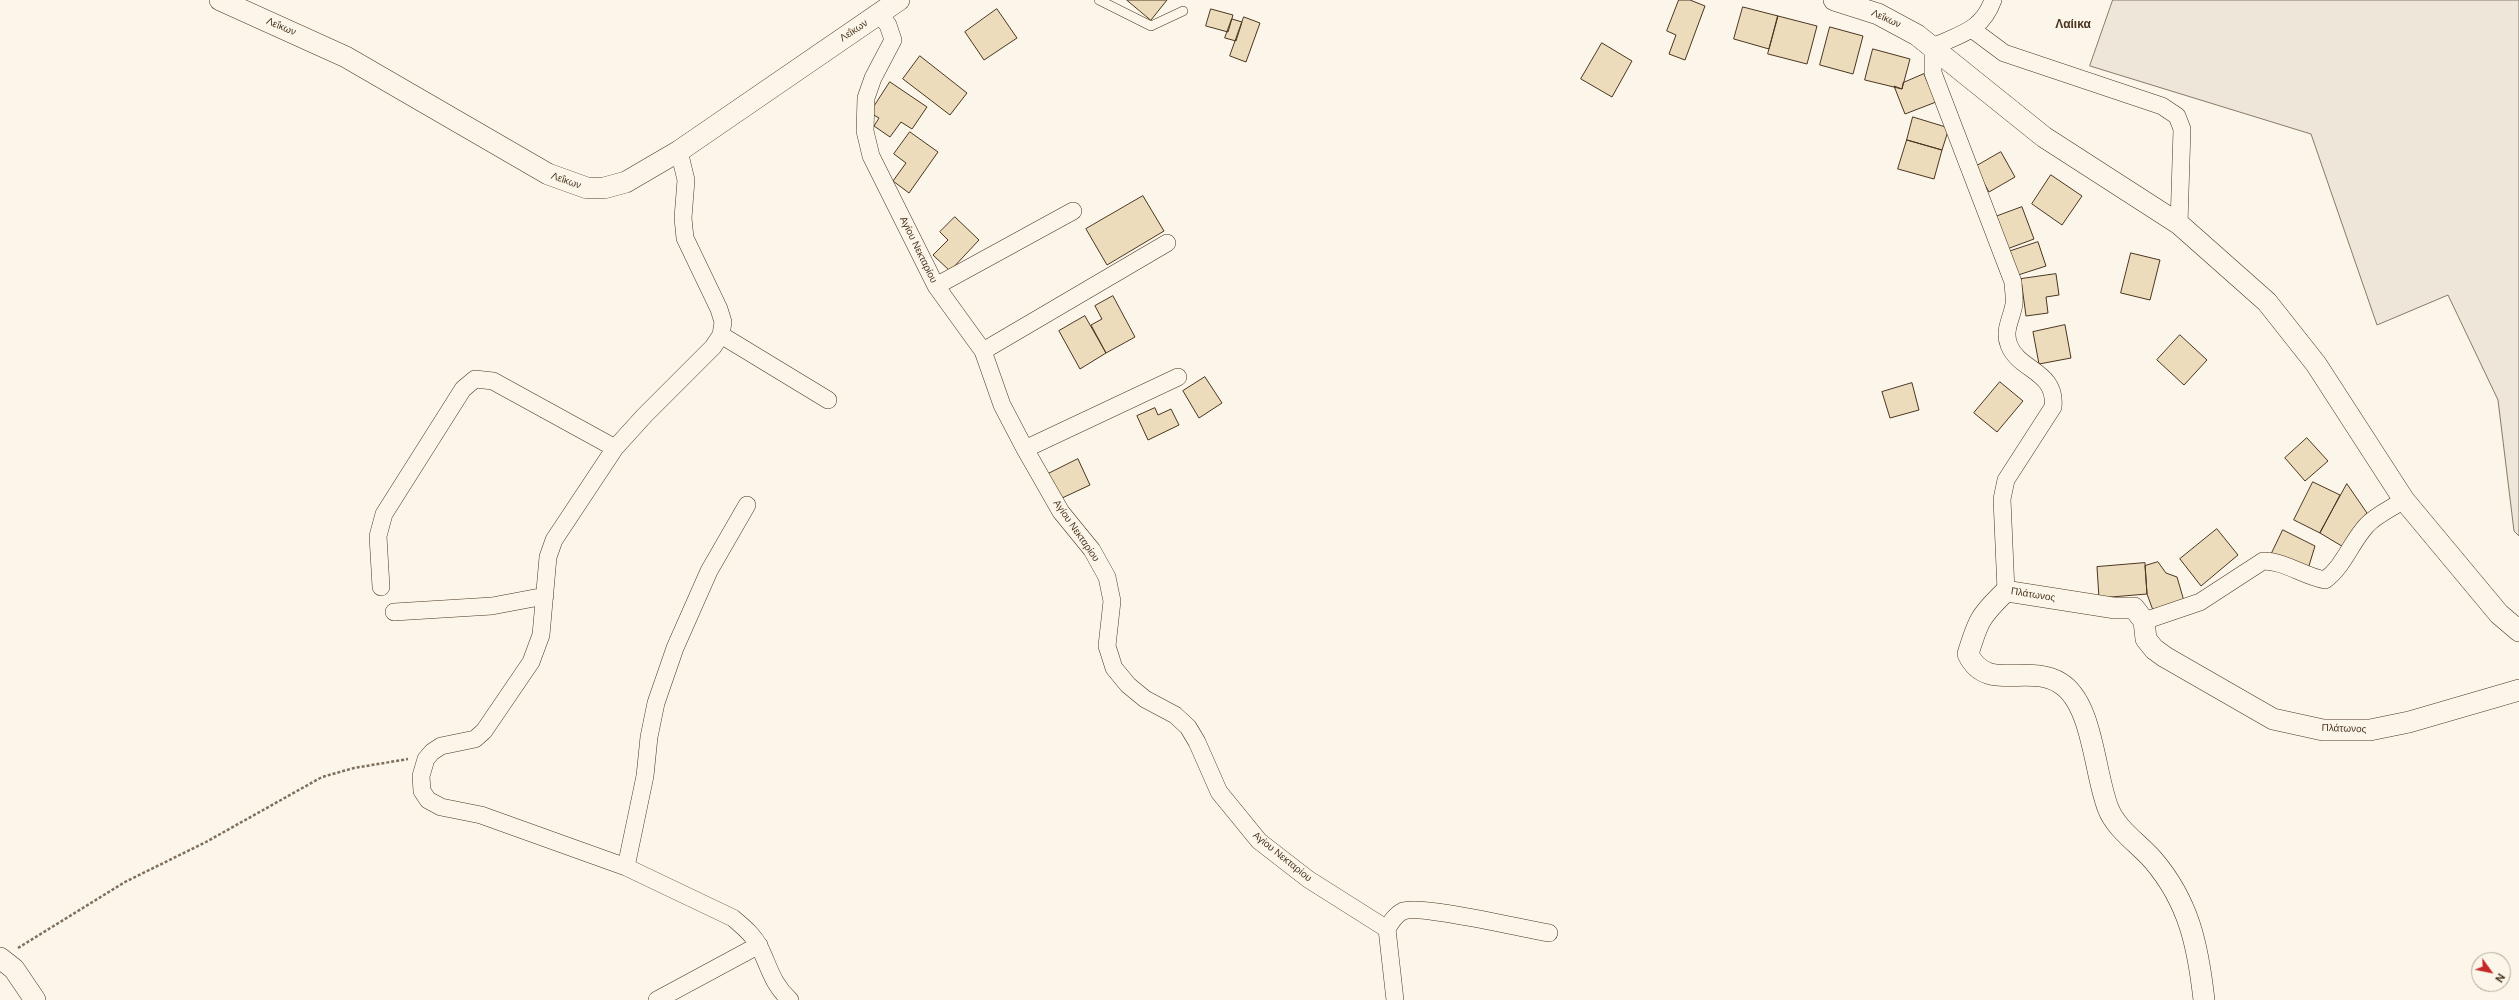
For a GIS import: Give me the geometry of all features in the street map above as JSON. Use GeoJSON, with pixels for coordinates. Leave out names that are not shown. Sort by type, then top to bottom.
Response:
{"type":"FeatureCollection","features":[{"type":"Feature","properties":{"kind":"street","name":"Λεΐκων"},"geometry":{"type":"LineString","coordinates":[[220,0],[346,57],[472,128],[528,164],[570,184],[596,189],[620,185],[679,151],[899,0]]}},
{"type":"Feature","properties":{"kind":"street","name":"Λεΐκων"},"geometry":{"type":"LineString","coordinates":[[1834,0],[1894,21],[1933,47],[2044,138],[2179,224],[2267,302],[2316,364],[2404,500],[2498,614],[2519,631]]}},
{"type":"Feature","properties":{"kind":"street"},"geometry":{"type":"LineString","coordinates":[[1993,0],[1988,12],[1973,30],[1933,47],[1933,73],[2013,282],[2014,304],[2006,331],[2009,346],[2046,382],[2054,394],[2053,407],[2006,480],[2002,499],[2006,591]]}},
{"type":"Feature","properties":{"kind":"street","name":"Αγίου Νεκταρίου"},"geometry":{"type":"LineString","coordinates":[[879,14],[888,25],[893,40],[873,78],[866,98],[865,123],[868,144],[875,164],[936,286],[982,351],[1002,405],[1025,449],[1061,512],[1092,550],[1107,577],[1112,601],[1107,646],[1114,668],[1128,685],[1145,699],[1175,715],[1188,727],[1197,742],[1219,792],[1259,841],[1308,879],[1387,929]]}},
{"type":"Feature","properties":{"kind":"street"},"geometry":{"type":"LineString","coordinates":[[1973,30],[2004,53],[2162,106],[2177,116],[2182,129],[2179,224]]}},
{"type":"Feature","properties":{"kind":"street"},"geometry":{"type":"LineString","coordinates":[[679,151],[686,180],[683,218],[685,238],[719,309],[723,322],[721,335],[713,347],[644,416],[615,448],[554,540],[548,557],[541,635],[531,662],[484,731],[475,739],[441,746],[426,759],[421,776],[422,791],[428,800],[441,807],[481,815],[626,867],[733,918],[747,930],[759,945],[774,982],[790,1000]]}},
{"type":"Feature","properties":{"kind":"street"},"geometry":{"type":"LineString","coordinates":[[936,286],[1073,211]]}},
{"type":"Feature","properties":{"kind":"street"},"geometry":{"type":"LineString","coordinates":[[982,351],[1167,243]]}},
{"type":"Feature","properties":{"kind":"street"},"geometry":{"type":"LineString","coordinates":[[721,335],[828,400]]}},
{"type":"Feature","properties":{"kind":"street"},"geometry":{"type":"LineString","coordinates":[[1025,449],[1178,377]]}},
{"type":"Feature","properties":{"kind":"street"},"geometry":{"type":"LineString","coordinates":[[381,588],[378,536],[384,514],[463,389],[475,379],[493,381],[615,448]]}},
{"type":"Feature","properties":{"kind":"street"},"geometry":{"type":"LineString","coordinates":[[2144,621],[2200,602],[2263,561],[2275,561],[2312,578],[2325,580],[2335,573],[2368,524],[2404,500]]}},
{"type":"Feature","properties":{"kind":"street"},"geometry":{"type":"LineString","coordinates":[[626,867],[645,776],[649,737],[656,703],[675,648],[708,571],[747,506]]}},
{"type":"Feature","properties":{"kind":"street","name":"Πλάτωνος"},"geometry":{"type":"LineString","coordinates":[[2204,1000],[2196,947],[2182,903],[2169,878],[2124,832],[2108,810],[2098,780],[2087,722],[2077,698],[2060,683],[2042,676],[1986,674],[1974,667],[1968,654],[1979,620],[2006,591],[2114,608],[2134,608],[2144,621],[2146,639],[2154,649],[2165,657],[2272,719],[2323,730],[2370,730],[2409,722],[2519,690]]}},
{"type":"Feature","properties":{"kind":"street"},"geometry":{"type":"LineString","coordinates":[[394,612],[492,606],[545,596]]}},
{"type":"Feature","properties":{"kind":"street"},"geometry":{"type":"LineString","coordinates":[[1395,1000],[1387,929],[1398,914],[1412,910],[1468,918],[1549,934]]}},
{"type":"Feature","properties":{"kind":"street"},"geometry":{"type":"LineString","coordinates":[[657,1000],[759,945]]}},
{"type":"Feature","properties":{"kind":"street"},"geometry":{"type":"LineString","coordinates":[[1,958],[14,969],[35,1000]]}},
{"type":"Feature","properties":{"kind":"lane"},"geometry":{"type":"LineString","coordinates":[[1099,0],[1151,26],[1183,11]]}},
{"type":"Feature","properties":{"kind":"path"},"geometry":{"type":"LineString","coordinates":[[1,958],[125,882],[206,842],[322,778],[354,768],[407,759],[426,759]]}},
{"type":"Feature","properties":{"kind":"shaded area"},"geometry":{"type":"Polygon","coordinates":[[[2113,0],[2519,0],[2519,536],[2514,531],[2498,400],[2448,295],[2377,325],[2311,134],[2090,66],[2113,0]]]}},
{"type":"Feature","properties":{"kind":"building"},"geometry":{"type":"Polygon","coordinates":[[[1127,0],[1167,0],[1151,20],[1127,0]]]}},
{"type":"Feature","properties":{"kind":"building"},"geometry":{"type":"Polygon","coordinates":[[[1679,0],[1690,0],[1705,6],[1685,60],[1669,54],[1676,35],[1667,31],[1679,0]]]}},
{"type":"Feature","properties":{"kind":"building"},"geometry":{"type":"Polygon","coordinates":[[[1743,7],[1778,16],[1769,49],[1734,39],[1743,7]]]}},
{"type":"Feature","properties":{"kind":"building"},"geometry":{"type":"Polygon","coordinates":[[[997,9],[1017,38],[984,60],[965,32],[997,9]]]}},
{"type":"Feature","properties":{"kind":"building"},"geometry":{"type":"Polygon","coordinates":[[[1211,9],[1233,15],[1228,32],[1206,26],[1211,9]]]}},
{"type":"Feature","properties":{"kind":"building"},"geometry":{"type":"Polygon","coordinates":[[[1778,16],[1817,26],[1807,64],[1768,54],[1778,16]]]}},
{"type":"Feature","properties":{"kind":"building"},"geometry":{"type":"Polygon","coordinates":[[[1244,17],[1260,23],[1246,62],[1230,56],[1244,17]]]}},
{"type":"Feature","properties":{"kind":"building"},"geometry":{"type":"Polygon","coordinates":[[[1232,19],[1242,22],[1236,41],[1225,38],[1232,19]]]}},
{"type":"Feature","properties":{"kind":"building"},"geometry":{"type":"Polygon","coordinates":[[[1830,27],[1863,36],[1853,74],[1820,65],[1830,27]]]}},
{"type":"Feature","properties":{"kind":"building"},"geometry":{"type":"Polygon","coordinates":[[[1602,43],[1632,61],[1612,97],[1581,79],[1602,43]]]}},
{"type":"Feature","properties":{"kind":"building"},"geometry":{"type":"Polygon","coordinates":[[[1873,49],[1910,59],[1902,89],[1865,80],[1873,49]]]}},
{"type":"Feature","properties":{"kind":"building"},"geometry":{"type":"Polygon","coordinates":[[[920,56],[967,93],[950,115],[903,79],[920,56]]]}},
{"type":"Feature","properties":{"kind":"building"},"geometry":{"type":"Polygon","coordinates":[[[1924,74],[1936,102],[1905,114],[1894,86],[1902,89],[1903,83],[1924,74]]]}},
{"type":"Feature","properties":{"kind":"building"},"geometry":{"type":"Polygon","coordinates":[[[890,82],[927,107],[912,129],[901,122],[890,137],[874,126],[879,118],[870,113],[890,82]]]}},
{"type":"Feature","properties":{"kind":"building"},"geometry":{"type":"Polygon","coordinates":[[[1913,117],[1949,128],[1942,150],[1907,140],[1913,117]]]}},
{"type":"Feature","properties":{"kind":"building"},"geometry":{"type":"Polygon","coordinates":[[[910,132],[938,152],[909,193],[893,181],[906,163],[894,154],[910,132]]]}},
{"type":"Feature","properties":{"kind":"building"},"geometry":{"type":"Polygon","coordinates":[[[1907,140],[1942,150],[1934,179],[1898,169],[1907,140]]]}},
{"type":"Feature","properties":{"kind":"building"},"geometry":{"type":"Polygon","coordinates":[[[2001,152],[2015,177],[1989,192],[1975,167],[2001,152]]]}},
{"type":"Feature","properties":{"kind":"building"},"geometry":{"type":"Polygon","coordinates":[[[2051,175],[2082,196],[2062,225],[2032,204],[2051,175]]]}},
{"type":"Feature","properties":{"kind":"building"},"geometry":{"type":"Polygon","coordinates":[[[1143,196],[1164,231],[1107,265],[1086,229],[1143,196]]]}},
{"type":"Feature","properties":{"kind":"building"},"geometry":{"type":"Polygon","coordinates":[[[2022,207],[2034,239],[2007,249],[1995,217],[2022,207]]]}},
{"type":"Feature","properties":{"kind":"building"},"geometry":{"type":"Polygon","coordinates":[[[955,217],[979,240],[950,271],[933,255],[948,240],[940,232],[955,217]]]}},
{"type":"Feature","properties":{"kind":"building"},"geometry":{"type":"Polygon","coordinates":[[[2038,242],[2046,266],[2015,276],[2008,252],[2038,242]]]}},
{"type":"Feature","properties":{"kind":"building"},"geometry":{"type":"Polygon","coordinates":[[[2131,253],[2160,260],[2150,300],[2121,293],[2131,253]]]}},
{"type":"Feature","properties":{"kind":"building"},"geometry":{"type":"Polygon","coordinates":[[[2056,274],[2059,295],[2046,297],[2048,313],[2026,316],[2021,279],[2056,274]]]}},
{"type":"Feature","properties":{"kind":"building"},"geometry":{"type":"Polygon","coordinates":[[[1113,296],[1135,337],[1106,353],[1091,325],[1102,319],[1095,306],[1113,296]]]}},
{"type":"Feature","properties":{"kind":"building"},"geometry":{"type":"Polygon","coordinates":[[[1085,316],[1106,353],[1080,369],[1059,331],[1085,316]]]}},
{"type":"Feature","properties":{"kind":"building"},"geometry":{"type":"Polygon","coordinates":[[[2065,325],[2071,358],[2039,364],[2033,332],[2065,325]]]}},
{"type":"Feature","properties":{"kind":"building"},"geometry":{"type":"Polygon","coordinates":[[[2180,335],[2207,360],[2184,385],[2157,360],[2180,335]]]}},
{"type":"Feature","properties":{"kind":"building"},"geometry":{"type":"Polygon","coordinates":[[[1205,377],[1222,403],[1199,418],[1183,391],[1205,377]]]}},
{"type":"Feature","properties":{"kind":"building"},"geometry":{"type":"Polygon","coordinates":[[[2000,382],[2023,401],[1997,432],[1974,413],[2000,382]]]}},
{"type":"Feature","properties":{"kind":"building"},"geometry":{"type":"Polygon","coordinates":[[[1912,383],[1919,410],[1890,418],[1882,392],[1912,383]]]}},
{"type":"Feature","properties":{"kind":"building"},"geometry":{"type":"Polygon","coordinates":[[[1155,408],[1158,415],[1171,409],[1179,425],[1148,440],[1137,416],[1155,408]]]}},
{"type":"Feature","properties":{"kind":"building"},"geometry":{"type":"Polygon","coordinates":[[[2307,438],[2328,461],[2305,481],[2285,458],[2307,438]]]}},
{"type":"Feature","properties":{"kind":"building"},"geometry":{"type":"Polygon","coordinates":[[[1078,459],[1090,485],[1060,499],[1048,474],[1078,459]]]}},
{"type":"Feature","properties":{"kind":"building"},"geometry":{"type":"Polygon","coordinates":[[[2313,482],[2340,495],[2320,533],[2294,520],[2313,482]]]}},
{"type":"Feature","properties":{"kind":"building"},"geometry":{"type":"Polygon","coordinates":[[[2347,484],[2367,513],[2345,548],[2320,533],[2347,484]]]}},
{"type":"Feature","properties":{"kind":"building"},"geometry":{"type":"Polygon","coordinates":[[[2217,529],[2238,555],[2201,586],[2180,559],[2217,529]]]}},
{"type":"Feature","properties":{"kind":"building"},"geometry":{"type":"Polygon","coordinates":[[[2283,530],[2315,546],[2308,569],[2271,555],[2283,530]]]}},
{"type":"Feature","properties":{"kind":"building"},"geometry":{"type":"Polygon","coordinates":[[[2158,562],[2166,573],[2177,577],[2184,601],[2154,613],[2147,594],[2145,566],[2158,562]]]}},
{"type":"Feature","properties":{"kind":"building"},"geometry":{"type":"Polygon","coordinates":[[[2145,563],[2147,594],[2099,598],[2097,567],[2145,563]]]}},
{"type":"Feature","properties":{"kind":"district","name":"Λαίικα"},"geometry":{"type":"Point","coordinates":[2073,25]}}]}
